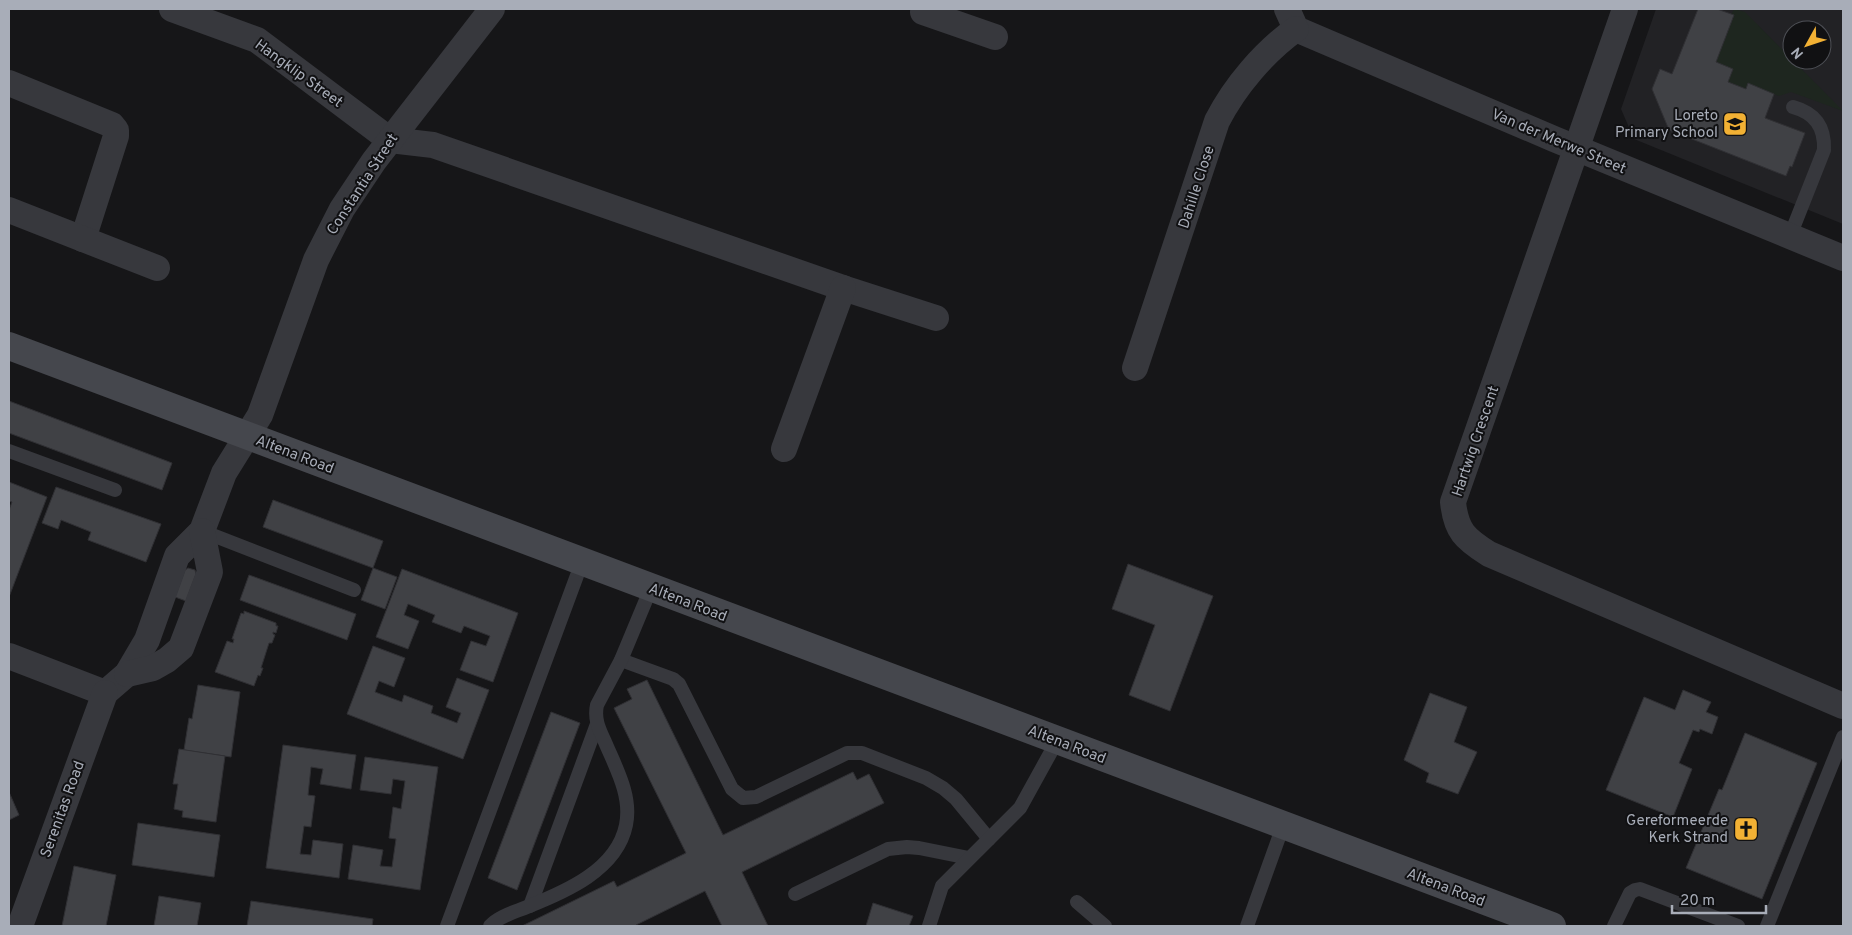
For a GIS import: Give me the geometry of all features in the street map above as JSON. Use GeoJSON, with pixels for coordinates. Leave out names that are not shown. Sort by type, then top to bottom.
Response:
{"type":"FeatureCollection","features":[{"type":"Feature","properties":{"kind":"street","name":"Hangklip Street"},"geometry":{"type":"LineString","coordinates":[[172,9],[257,40],[390,140]]}},
{"type":"Feature","properties":{"kind":"street","name":"Constantia Street"},"geometry":{"type":"LineString","coordinates":[[247,436],[260,415],[316,260],[342,209],[374,160],[492,9]]}},
{"type":"Feature","properties":{"kind":"street","name":"Hartwig Crescent"},"geometry":{"type":"LineString","coordinates":[[1625,9],[1454,502],[1457,524],[1470,542],[1489,554],[1843,706]]}},
{"type":"Feature","properties":{"kind":"street"},"geometry":{"type":"LineString","coordinates":[[920,10],[995,38]]}},
{"type":"Feature","properties":{"kind":"street","name":"Van der Merwe Street"},"geometry":{"type":"LineString","coordinates":[[1292,19],[1576,149],[1843,258]]}},
{"type":"Feature","properties":{"kind":"street","name":"Dahille Close"},"geometry":{"type":"LineString","coordinates":[[1135,368],[1217,121],[1228,99],[1283,38],[1292,19]]}},
{"type":"Feature","properties":{"kind":"street"},"geometry":{"type":"LineString","coordinates":[[9,83],[112,125],[116,130],[116,136],[83,239]]}},
{"type":"Feature","properties":{"kind":"street"},"geometry":{"type":"LineString","coordinates":[[390,140],[433,145],[843,288],[936,318]]}},
{"type":"Feature","properties":{"kind":"street"},"geometry":{"type":"LineString","coordinates":[[9,210],[157,268]]}},
{"type":"Feature","properties":{"kind":"street"},"geometry":{"type":"LineString","coordinates":[[784,449],[843,288]]}},
{"type":"Feature","properties":{"kind":"street","name":"Altena Road"},"geometry":{"type":"LineString","coordinates":[[9,346],[1552,926]]}},
{"type":"Feature","properties":{"kind":"street","name":"Serenitas Road"},"geometry":{"type":"LineString","coordinates":[[20,926],[105,693],[127,674],[147,640],[177,556],[202,531],[224,473],[247,436]]}},
{"type":"Feature","properties":{"kind":"street","name":"Serenitas Road"},"geometry":{"type":"LineString","coordinates":[[127,674],[153,668],[167,660],[181,648],[210,572],[202,531]]}},
{"type":"Feature","properties":{"kind":"street"},"geometry":{"type":"LineString","coordinates":[[9,656],[105,693]]}},
{"type":"Feature","properties":{"kind":"lane"},"geometry":{"type":"LineString","coordinates":[[1790,236],[1824,150],[1820,124],[1804,110],[1793,107]]}},
{"type":"Feature","properties":{"kind":"lane"},"geometry":{"type":"LineString","coordinates":[[9,451],[115,490]]}},
{"type":"Feature","properties":{"kind":"lane"},"geometry":{"type":"LineString","coordinates":[[202,531],[354,590]]}},
{"type":"Feature","properties":{"kind":"lane"},"geometry":{"type":"LineString","coordinates":[[447,926],[582,562]]}},
{"type":"Feature","properties":{"kind":"lane"},"geometry":{"type":"LineString","coordinates":[[490,926],[503,917],[560,894],[603,866],[618,848],[623,838],[627,824],[626,797],[623,784],[597,724],[595,713],[597,705],[621,660],[651,588]]}},
{"type":"Feature","properties":{"kind":"lane"},"geometry":{"type":"LineString","coordinates":[[621,660],[673,679],[679,684],[732,789],[743,798],[756,797],[847,754],[862,753],[926,778],[943,788],[956,799],[988,839]]}},
{"type":"Feature","properties":{"kind":"lane"},"geometry":{"type":"LineString","coordinates":[[530,906],[597,724]]}},
{"type":"Feature","properties":{"kind":"lane"},"geometry":{"type":"LineString","coordinates":[[1767,926],[1843,737]]}},
{"type":"Feature","properties":{"kind":"lane"},"geometry":{"type":"LineString","coordinates":[[929,926],[942,886],[1020,808],[1057,741]]}},
{"type":"Feature","properties":{"kind":"lane"},"geometry":{"type":"LineString","coordinates":[[1246,926],[1284,826]]}},
{"type":"Feature","properties":{"kind":"lane"},"geometry":{"type":"LineString","coordinates":[[795,894],[888,849],[919,848],[970,858]]}},
{"type":"Feature","properties":{"kind":"lane"},"geometry":{"type":"LineString","coordinates":[[1614,926],[1626,899],[1635,890],[1640,889],[1738,926]]}},
{"type":"Feature","properties":{"kind":"lane"},"geometry":{"type":"LineString","coordinates":[[1078,902],[1104,926]]}},
{"type":"Feature","properties":{"kind":"shaded area","name":"Loreto Primary School"},"geometry":{"type":"Polygon","coordinates":[[[1656,9],[1843,9],[1843,224],[1634,139],[1621,109],[1656,9]]]}},
{"type":"Feature","properties":{"kind":"shaded area"},"geometry":{"type":"Polygon","coordinates":[[[1734,9],[1745,12],[1782,49],[1782,70],[1802,70],[1843,111],[1791,92],[1779,96],[1748,84],[1746,89],[1728,82],[1733,69],[1716,62],[1734,16],[1731,15],[1734,9]]]}},
{"type":"Feature","properties":{"kind":"building"},"geometry":{"type":"Polygon","coordinates":[[[1698,9],[1717,9],[1734,15],[1716,62],[1733,69],[1728,82],[1746,89],[1748,83],[1774,94],[1765,118],[1805,133],[1792,167],[1790,166],[1786,176],[1669,130],[1652,89],[1660,69],[1672,74],[1698,9]]]}},
{"type":"Feature","properties":{"kind":"building"},"geometry":{"type":"Polygon","coordinates":[[[9,401],[172,463],[162,490],[9,433],[9,401]]]}},
{"type":"Feature","properties":{"kind":"building"},"geometry":{"type":"Polygon","coordinates":[[[9,482],[47,497],[9,597],[9,510],[12,502],[9,501],[9,482]]]}},
{"type":"Feature","properties":{"kind":"building"},"geometry":{"type":"Polygon","coordinates":[[[56,487],[161,524],[146,562],[88,540],[91,532],[61,520],[58,529],[42,523],[56,487]]]}},
{"type":"Feature","properties":{"kind":"building"},"geometry":{"type":"Polygon","coordinates":[[[273,500],[383,541],[373,568],[263,527],[273,500]]]}},
{"type":"Feature","properties":{"kind":"building"},"geometry":{"type":"Polygon","coordinates":[[[1128,564],[1213,596],[1170,711],[1129,695],[1155,625],[1112,609],[1128,564]]]}},
{"type":"Feature","properties":{"kind":"building"},"geometry":{"type":"Polygon","coordinates":[[[188,568],[195,570],[196,574],[186,601],[175,597],[185,570],[188,568]]]}},
{"type":"Feature","properties":{"kind":"building"},"geometry":{"type":"Polygon","coordinates":[[[373,568],[397,577],[385,609],[361,600],[373,568]]]}},
{"type":"Feature","properties":{"kind":"building"},"geometry":{"type":"Polygon","coordinates":[[[402,569],[518,613],[493,682],[460,670],[471,641],[486,646],[490,636],[464,626],[461,633],[432,622],[435,615],[408,604],[404,615],[419,621],[408,649],[376,637],[402,569]]]}},
{"type":"Feature","properties":{"kind":"building"},"geometry":{"type":"Polygon","coordinates":[[[249,575],[356,614],[347,640],[240,600],[249,575]]]}},
{"type":"Feature","properties":{"kind":"building"},"geometry":{"type":"Polygon","coordinates":[[[244,611],[276,623],[276,626],[278,626],[276,633],[273,632],[275,635],[272,643],[269,643],[261,668],[263,668],[254,686],[215,672],[227,641],[233,643],[234,639],[232,639],[241,613],[244,614],[244,611]]]}},
{"type":"Feature","properties":{"kind":"building"},"geometry":{"type":"Polygon","coordinates":[[[373,646],[405,658],[394,687],[379,681],[375,692],[402,702],[404,695],[433,706],[431,713],[457,723],[461,713],[446,707],[457,678],[489,690],[463,759],[347,714],[373,646]]]}},
{"type":"Feature","properties":{"kind":"building"},"geometry":{"type":"Polygon","coordinates":[[[647,680],[723,835],[853,772],[857,780],[869,774],[884,803],[742,872],[768,926],[722,926],[705,891],[636,926],[522,926],[614,881],[617,887],[686,853],[614,708],[632,699],[627,689],[647,680]]]}},
{"type":"Feature","properties":{"kind":"building"},"geometry":{"type":"Polygon","coordinates":[[[198,685],[240,692],[231,757],[184,750],[189,718],[192,719],[198,685]]]}},
{"type":"Feature","properties":{"kind":"building"},"geometry":{"type":"Polygon","coordinates":[[[1683,690],[1711,702],[1706,712],[1718,717],[1712,734],[1700,729],[1699,732],[1693,730],[1679,763],[1692,769],[1673,817],[1606,790],[1644,697],[1675,710],[1683,690]]]}},
{"type":"Feature","properties":{"kind":"building"},"geometry":{"type":"Polygon","coordinates":[[[1430,693],[1467,707],[1454,742],[1477,752],[1458,794],[1426,782],[1429,773],[1404,760],[1430,693]]]}},
{"type":"Feature","properties":{"kind":"building"},"geometry":{"type":"Polygon","coordinates":[[[551,712],[580,723],[517,890],[488,878],[551,712]]]}},
{"type":"Feature","properties":{"kind":"building","name":"Gereformeerde Kerk Strand"},"geometry":{"type":"Polygon","coordinates":[[[1745,733],[1817,763],[1762,899],[1686,868],[1719,789],[1722,790],[1745,733]]]}},
{"type":"Feature","properties":{"kind":"building"},"geometry":{"type":"Polygon","coordinates":[[[283,745],[356,755],[351,789],[320,784],[323,769],[311,767],[308,795],[315,796],[311,827],[304,826],[300,854],[311,855],[313,840],[343,844],[339,878],[266,868],[283,745]]]}},
{"type":"Feature","properties":{"kind":"building"},"geometry":{"type":"Polygon","coordinates":[[[179,749],[225,756],[216,822],[182,817],[183,811],[174,809],[178,784],[173,784],[179,749]]]}},
{"type":"Feature","properties":{"kind":"building"},"geometry":{"type":"Polygon","coordinates":[[[365,757],[438,767],[420,890],[348,879],[353,845],[383,850],[380,866],[392,867],[396,839],[389,838],[393,807],[401,809],[405,781],[393,779],[391,794],[360,790],[365,757]]]}},
{"type":"Feature","properties":{"kind":"building"},"geometry":{"type":"Polygon","coordinates":[[[9,792],[19,815],[9,820],[9,792]]]}},
{"type":"Feature","properties":{"kind":"building"},"geometry":{"type":"Polygon","coordinates":[[[138,823],[220,835],[214,877],[132,865],[138,823]]]}},
{"type":"Feature","properties":{"kind":"building"},"geometry":{"type":"Polygon","coordinates":[[[74,866],[116,875],[106,926],[62,926],[74,866]]]}},
{"type":"Feature","properties":{"kind":"building"},"geometry":{"type":"Polygon","coordinates":[[[159,896],[201,903],[197,926],[154,926],[159,896]]]}},
{"type":"Feature","properties":{"kind":"building"},"geometry":{"type":"Polygon","coordinates":[[[251,901],[373,919],[372,926],[247,926],[251,901]]]}},
{"type":"Feature","properties":{"kind":"building"},"geometry":{"type":"Polygon","coordinates":[[[873,903],[913,916],[909,926],[866,926],[873,903]]]}},
{"type":"Feature","properties":{"kind":"place","name":"Loreto Primary School"},"geometry":{"type":"Point","coordinates":[1735,124]}},
{"type":"Feature","properties":{"kind":"place","name":"Gereformeerde Kerk Strand"},"geometry":{"type":"Point","coordinates":[1746,829]}}]}
